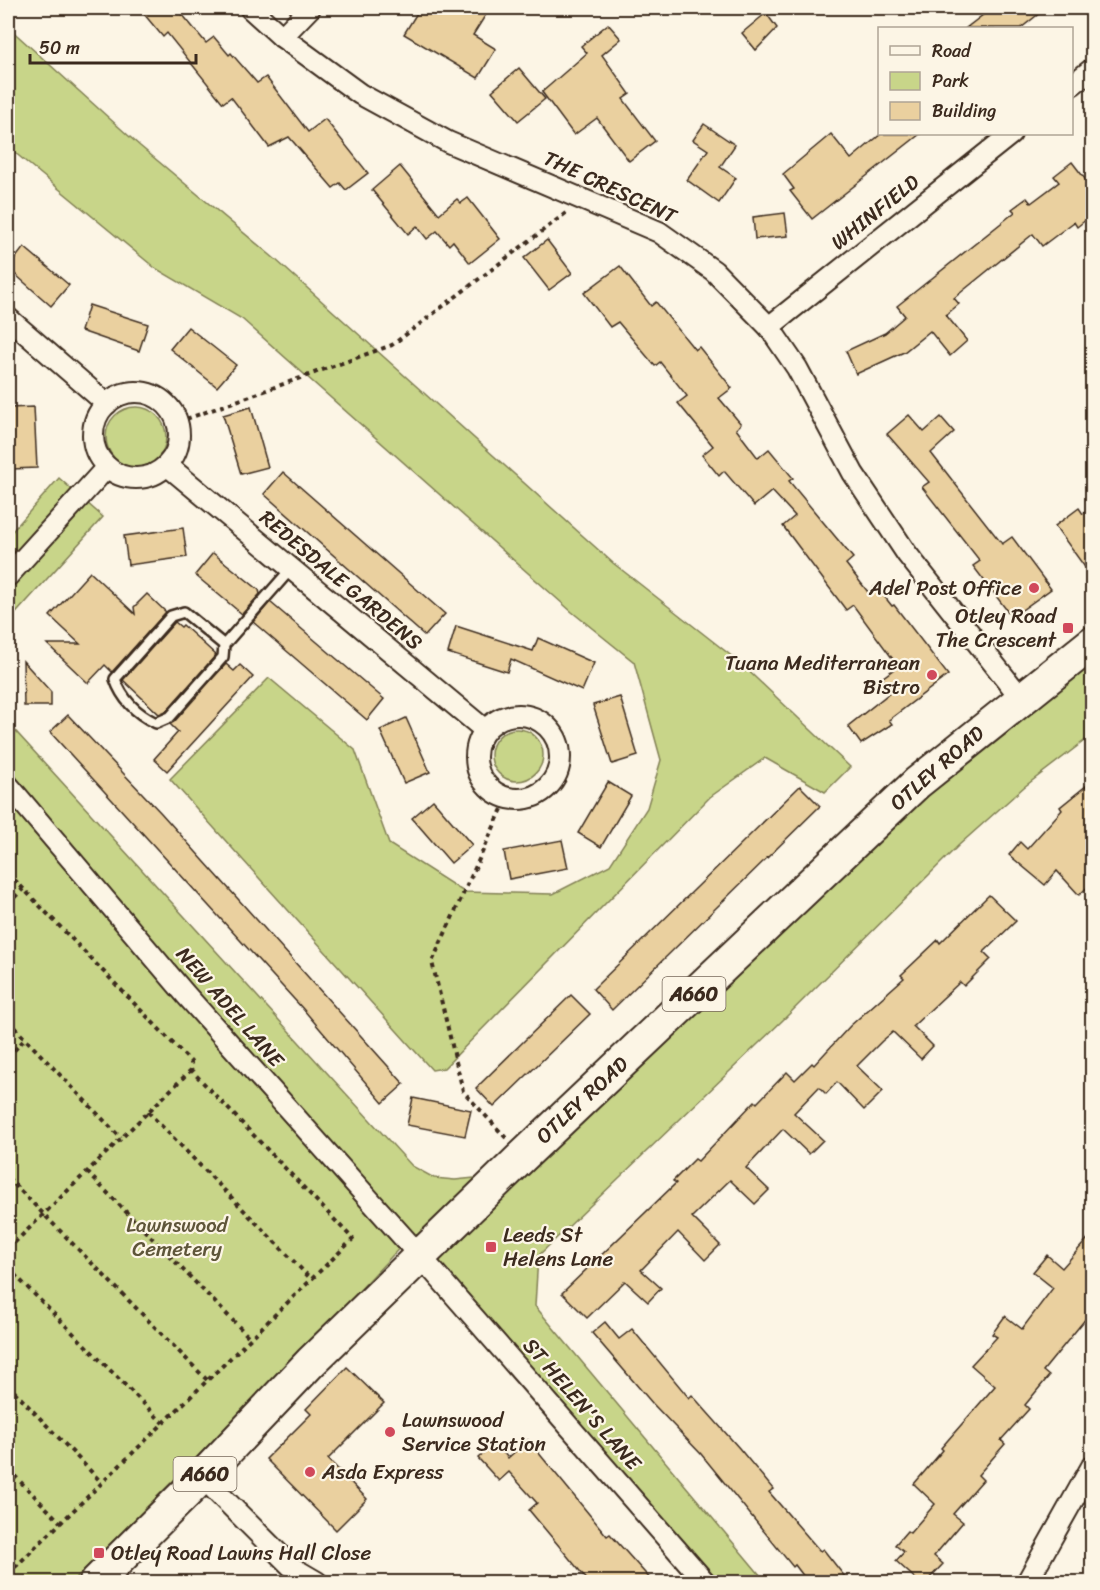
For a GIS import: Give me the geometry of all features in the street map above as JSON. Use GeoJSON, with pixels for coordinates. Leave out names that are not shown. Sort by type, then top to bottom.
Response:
{"type":"FeatureCollection","features":[{"type":"Feature","properties":{"kind":"highway","name":"OTLEY ROAD"},"geometry":{"type":"LineString","coordinates":[[96,1582],[202,1477],[310,1362],[421,1258],[522,1157],[917,783],[1092,643]]}},
{"type":"Feature","properties":{"kind":"street","name":"THE CRESCENT"},"geometry":{"type":"LineString","coordinates":[[250,8],[282,37],[360,94],[438,137],[658,232],[714,271],[769,327],[797,369],[853,473],[901,545],[1021,698]]}},
{"type":"Feature","properties":{"kind":"street"},"geometry":{"type":"LineString","coordinates":[[282,37],[310,8]]}},
{"type":"Feature","properties":{"kind":"street"},"geometry":{"type":"LineString","coordinates":[[1073,83],[1092,69]]}},
{"type":"Feature","properties":{"kind":"street","name":"WHINFIELD"},"geometry":{"type":"LineString","coordinates":[[769,327],[1010,135]]}},
{"type":"Feature","properties":{"kind":"street"},"geometry":{"type":"LineString","coordinates":[[8,318],[107,404]]}},
{"type":"Feature","properties":{"kind":"street"},"geometry":{"type":"LineString","coordinates":[[136,392],[151,394],[172,411],[178,422],[178,447],[168,466],[155,475],[142,478],[121,476],[106,467],[95,448],[94,425],[107,404],[119,395],[136,392]]}},
{"type":"Feature","properties":{"kind":"street","name":"REDESDALE GARDENS"},"geometry":{"type":"LineString","coordinates":[[168,466],[290,570],[485,730]]}},
{"type":"Feature","properties":{"kind":"street"},"geometry":{"type":"LineString","coordinates":[[8,576],[106,467]]}},
{"type":"Feature","properties":{"kind":"street"},"geometry":{"type":"LineString","coordinates":[[510,715],[525,715],[539,719],[554,734],[560,747],[559,769],[547,788],[529,798],[507,798],[493,792],[482,778],[476,765],[479,740],[485,730],[496,720],[510,715]]}},
{"type":"Feature","properties":{"kind":"street","name":"NEW ADEL LANE"},"geometry":{"type":"LineString","coordinates":[[8,785],[186,995],[421,1258]]}},
{"type":"Feature","properties":{"kind":"street","name":"ST HELEN'S LANE"},"geometry":{"type":"LineString","coordinates":[[421,1258],[705,1582]]}},
{"type":"Feature","properties":{"kind":"street"},"geometry":{"type":"LineString","coordinates":[[1028,1582],[1092,1466]]}},
{"type":"Feature","properties":{"kind":"street"},"geometry":{"type":"LineString","coordinates":[[202,1477],[293,1568],[317,1582]]}},
{"type":"Feature","properties":{"kind":"lane"},"geometry":{"type":"LineString","coordinates":[[224,645],[184,612],[171,616],[115,679],[120,694],[156,723],[170,717],[223,657],[224,645],[290,570]]}},
{"type":"Feature","properties":{"kind":"path"},"geometry":{"type":"LineString","coordinates":[[178,422],[392,345],[584,200]]}},
{"type":"Feature","properties":{"kind":"path"},"geometry":{"type":"LineString","coordinates":[[507,798],[432,962],[463,1091],[522,1157]]}},
{"type":"Feature","properties":{"kind":"path"},"geometry":{"type":"LineString","coordinates":[[8,873],[192,1062],[191,1070],[8,1249]]}},
{"type":"Feature","properties":{"kind":"path"},"geometry":{"type":"LineString","coordinates":[[8,904],[23,889]]}},
{"type":"Feature","properties":{"kind":"path"},"geometry":{"type":"LineString","coordinates":[[8,1021],[121,1138]]}},
{"type":"Feature","properties":{"kind":"path"},"geometry":{"type":"LineString","coordinates":[[8,1057],[25,1039]]}},
{"type":"Feature","properties":{"kind":"path"},"geometry":{"type":"LineString","coordinates":[[8,1574],[352,1239],[191,1070]]}},
{"type":"Feature","properties":{"kind":"path"},"geometry":{"type":"LineString","coordinates":[[148,1112],[311,1279]]}},
{"type":"Feature","properties":{"kind":"path"},"geometry":{"type":"LineString","coordinates":[[87,1172],[250,1339]]}},
{"type":"Feature","properties":{"kind":"path"},"geometry":{"type":"LineString","coordinates":[[8,1178],[208,1381]]}},
{"type":"Feature","properties":{"kind":"path"},"geometry":{"type":"LineString","coordinates":[[8,1268],[163,1423]]}},
{"type":"Feature","properties":{"kind":"path"},"geometry":{"type":"LineString","coordinates":[[8,1385],[101,1482]]}},
{"type":"Feature","properties":{"kind":"path"},"geometry":{"type":"LineString","coordinates":[[8,1469],[60,1522]]}},
{"type":"Feature","properties":{"kind":"green space"},"geometry":{"type":"Polygon","coordinates":[[[8,27],[140,146],[275,259],[613,563],[738,661],[850,767],[825,792],[765,758],[710,797],[444,1068],[432,1070],[170,779],[269,678],[355,750],[389,844],[464,892],[553,894],[610,865],[647,808],[661,760],[634,662],[572,612],[242,319],[155,268],[8,147],[8,27]]]}},
{"type":"Feature","properties":{"kind":"green space"},"geometry":{"type":"Polygon","coordinates":[[[136,407],[157,416],[166,437],[157,458],[136,467],[115,458],[106,437],[115,416],[136,407]]]}},
{"type":"Feature","properties":{"kind":"green space"},"geometry":{"type":"Polygon","coordinates":[[[59,478],[103,517],[8,622],[8,536],[59,478]]]}},
{"type":"Feature","properties":{"kind":"green space","name":"Lawnswood Cemetery"},"geometry":{"type":"Polygon","coordinates":[[[1092,643],[1092,735],[1024,787],[959,845],[783,1020],[538,1256],[535,1306],[766,1582],[705,1582],[406,1241],[295,1359],[72,1582],[8,1582],[8,723],[412,1166],[434,1178],[455,1180],[504,1175],[1092,643]]]}},
{"type":"Feature","properties":{"kind":"green space"},"geometry":{"type":"Polygon","coordinates":[[[517,729],[531,733],[539,741],[543,755],[539,769],[531,777],[517,781],[503,777],[495,769],[491,755],[495,741],[503,733],[517,729]]]}},
{"type":"Feature","properties":{"kind":"building"},"geometry":{"type":"Polygon","coordinates":[[[139,8],[177,8],[206,43],[214,37],[257,83],[266,77],[308,132],[325,119],[368,173],[346,190],[340,183],[333,188],[289,137],[269,147],[231,97],[223,103],[167,33],[163,37],[139,8]]]}},
{"type":"Feature","properties":{"kind":"building"},"geometry":{"type":"Polygon","coordinates":[[[420,8],[490,8],[473,35],[496,49],[478,78],[404,34],[420,8]]]}},
{"type":"Feature","properties":{"kind":"building"},"geometry":{"type":"Polygon","coordinates":[[[992,8],[1046,8],[1022,27],[967,27],[992,8]]]}},
{"type":"Feature","properties":{"kind":"building"},"geometry":{"type":"Polygon","coordinates":[[[766,13],[777,28],[756,50],[742,33],[766,13]]]}},
{"type":"Feature","properties":{"kind":"building"},"geometry":{"type":"Polygon","coordinates":[[[608,24],[621,39],[602,55],[630,94],[623,99],[655,141],[629,161],[597,118],[574,135],[542,92],[587,53],[581,46],[608,24]]]}},
{"type":"Feature","properties":{"kind":"building"},"geometry":{"type":"Polygon","coordinates":[[[519,68],[545,99],[518,121],[492,91],[519,68]]]}},
{"type":"Feature","properties":{"kind":"building"},"geometry":{"type":"Polygon","coordinates":[[[704,124],[735,145],[720,167],[736,178],[719,203],[687,180],[708,150],[693,140],[704,124]]]}},
{"type":"Feature","properties":{"kind":"building"},"geometry":{"type":"Polygon","coordinates":[[[831,134],[851,159],[880,135],[919,135],[812,219],[790,191],[794,189],[783,174],[831,134]]]}},
{"type":"Feature","properties":{"kind":"building"},"geometry":{"type":"Polygon","coordinates":[[[1072,162],[1092,188],[1092,215],[1077,227],[1074,222],[1042,246],[1033,234],[954,298],[959,304],[946,315],[967,341],[950,356],[930,331],[904,352],[856,374],[846,351],[885,333],[905,316],[897,306],[1015,212],[1012,209],[1027,198],[1031,203],[1059,182],[1054,176],[1072,162]]]}},
{"type":"Feature","properties":{"kind":"building"},"geometry":{"type":"Polygon","coordinates":[[[400,166],[439,214],[457,199],[461,203],[468,198],[500,239],[470,263],[453,241],[449,245],[437,231],[427,239],[417,226],[408,234],[372,190],[400,166]]]}},
{"type":"Feature","properties":{"kind":"building"},"geometry":{"type":"Polygon","coordinates":[[[785,213],[788,236],[755,239],[753,217],[785,213]]]}},
{"type":"Feature","properties":{"kind":"building"},"geometry":{"type":"Polygon","coordinates":[[[547,240],[572,273],[549,290],[524,258],[547,240]]]}},
{"type":"Feature","properties":{"kind":"building"},"geometry":{"type":"Polygon","coordinates":[[[24,247],[69,285],[51,306],[8,268],[24,247]]]}},
{"type":"Feature","properties":{"kind":"building"},"geometry":{"type":"Polygon","coordinates":[[[620,266],[651,306],[656,302],[695,350],[699,347],[732,388],[719,398],[741,424],[736,429],[758,458],[769,449],[793,478],[789,481],[853,558],[846,564],[868,592],[876,586],[892,606],[894,605],[948,675],[889,720],[892,724],[861,744],[848,726],[892,691],[882,678],[898,666],[853,605],[846,610],[783,526],[795,516],[772,491],[754,506],[724,471],[719,476],[702,455],[713,446],[678,403],[687,396],[660,362],[655,366],[618,322],[610,327],[584,293],[620,266]]]}},
{"type":"Feature","properties":{"kind":"building"},"geometry":{"type":"Polygon","coordinates":[[[89,305],[148,324],[139,351],[81,331],[89,305]]]}},
{"type":"Feature","properties":{"kind":"building"},"geometry":{"type":"Polygon","coordinates":[[[188,327],[236,365],[217,387],[170,349],[188,327]]]}},
{"type":"Feature","properties":{"kind":"building"},"geometry":{"type":"Polygon","coordinates":[[[34,407],[37,468],[11,469],[8,408],[34,407]]]}},
{"type":"Feature","properties":{"kind":"building"},"geometry":{"type":"Polygon","coordinates":[[[251,407],[268,467],[241,474],[223,415],[251,407]]]}},
{"type":"Feature","properties":{"kind":"building"},"geometry":{"type":"Polygon","coordinates":[[[909,415],[924,432],[941,417],[954,432],[931,453],[1002,544],[1012,537],[1051,589],[1012,617],[973,566],[980,561],[922,487],[929,482],[887,434],[909,415]]]}},
{"type":"Feature","properties":{"kind":"building"},"geometry":{"type":"Polygon","coordinates":[[[283,472],[445,614],[425,636],[264,494],[283,472]]]}},
{"type":"Feature","properties":{"kind":"building"},"geometry":{"type":"Polygon","coordinates":[[[1092,507],[1092,577],[1055,526],[1079,508],[1083,514],[1092,507]]]}},
{"type":"Feature","properties":{"kind":"building"},"geometry":{"type":"Polygon","coordinates":[[[183,528],[187,557],[128,565],[124,536],[183,528]]]}},
{"type":"Feature","properties":{"kind":"building"},"geometry":{"type":"Polygon","coordinates":[[[213,553],[259,590],[260,594],[242,614],[195,575],[213,553]]]}},
{"type":"Feature","properties":{"kind":"building"},"geometry":{"type":"Polygon","coordinates":[[[90,572],[135,614],[134,607],[147,594],[166,612],[112,672],[105,665],[88,683],[47,644],[80,644],[50,616],[90,572]]]}},
{"type":"Feature","properties":{"kind":"building"},"geometry":{"type":"Polygon","coordinates":[[[270,602],[384,699],[367,720],[253,622],[270,602]]]}},
{"type":"Feature","properties":{"kind":"building"},"geometry":{"type":"Polygon","coordinates":[[[175,622],[181,627],[183,625],[216,655],[166,711],[159,714],[123,680],[175,622]]]}},
{"type":"Feature","properties":{"kind":"building"},"geometry":{"type":"Polygon","coordinates":[[[456,626],[533,651],[538,638],[594,663],[582,691],[511,659],[507,672],[448,653],[456,626]]]}},
{"type":"Feature","properties":{"kind":"building"},"geometry":{"type":"Polygon","coordinates":[[[23,661],[51,692],[51,706],[24,706],[23,661]]]}},
{"type":"Feature","properties":{"kind":"building"},"geometry":{"type":"Polygon","coordinates":[[[226,664],[234,671],[240,665],[253,677],[167,771],[154,759],[178,732],[170,724],[226,664]]]}},
{"type":"Feature","properties":{"kind":"building"},"geometry":{"type":"Polygon","coordinates":[[[620,697],[638,756],[612,764],[593,705],[620,697]]]}},
{"type":"Feature","properties":{"kind":"building"},"geometry":{"type":"Polygon","coordinates":[[[68,715],[161,813],[404,1084],[383,1103],[303,1009],[50,732],[68,715]]]}},
{"type":"Feature","properties":{"kind":"building"},"geometry":{"type":"Polygon","coordinates":[[[406,718],[430,772],[404,783],[380,730],[406,718]]]}},
{"type":"Feature","properties":{"kind":"building"},"geometry":{"type":"Polygon","coordinates":[[[1092,781],[1092,883],[1079,895],[1057,871],[1045,885],[1009,855],[1020,842],[1027,849],[1062,810],[1060,807],[1092,781]]]}},
{"type":"Feature","properties":{"kind":"building"},"geometry":{"type":"Polygon","coordinates":[[[608,782],[631,796],[601,847],[578,833],[608,782]]]}},
{"type":"Feature","properties":{"kind":"building"},"geometry":{"type":"Polygon","coordinates":[[[800,786],[820,806],[612,1010],[593,989],[800,786]]]}},
{"type":"Feature","properties":{"kind":"building"},"geometry":{"type":"Polygon","coordinates":[[[433,800],[472,845],[451,863],[412,818],[433,800]]]}},
{"type":"Feature","properties":{"kind":"building"},"geometry":{"type":"Polygon","coordinates":[[[562,840],[568,868],[509,879],[504,851],[562,840]]]}},
{"type":"Feature","properties":{"kind":"building"},"geometry":{"type":"Polygon","coordinates":[[[989,895],[1016,921],[984,952],[991,959],[964,986],[960,982],[913,1026],[933,1046],[921,1059],[893,1032],[882,1041],[857,1066],[883,1091],[864,1110],[837,1082],[826,1094],[819,1087],[794,1113],[823,1140],[809,1154],[783,1129],[746,1168],[769,1190],[755,1204],[730,1180],[692,1217],[720,1245],[705,1260],[678,1232],[641,1270],[661,1288],[648,1302],[625,1281],[587,1318],[562,1293],[676,1183],[673,1181],[695,1159],[698,1161],[755,1101],[757,1103],[787,1072],[795,1080],[812,1063],[814,1065],[850,1026],[904,978],[901,975],[938,940],[940,943],[989,895]]]}},
{"type":"Feature","properties":{"kind":"building"},"geometry":{"type":"Polygon","coordinates":[[[571,995],[590,1014],[494,1107],[476,1088],[571,995]]]}},
{"type":"Feature","properties":{"kind":"building"},"geometry":{"type":"Polygon","coordinates":[[[413,1098],[471,1110],[465,1136],[407,1125],[413,1098]]]}},
{"type":"Feature","properties":{"kind":"building"},"geometry":{"type":"Polygon","coordinates":[[[1092,1234],[1092,1311],[1043,1371],[1049,1376],[1025,1405],[1029,1409],[1001,1440],[1005,1444],[978,1475],[983,1480],[953,1514],[963,1522],[934,1556],[943,1564],[926,1582],[919,1582],[896,1561],[904,1552],[895,1545],[907,1531],[910,1533],[935,1504],[914,1484],[943,1450],[941,1448],[995,1386],[971,1365],[997,1337],[992,1334],[1005,1316],[1022,1329],[1053,1288],[1033,1272],[1047,1255],[1062,1268],[1092,1234]]]}},
{"type":"Feature","properties":{"kind":"building"},"geometry":{"type":"Polygon","coordinates":[[[605,1322],[619,1339],[632,1329],[689,1398],[692,1395],[739,1448],[773,1489],[769,1492],[820,1551],[823,1549],[849,1582],[808,1582],[795,1565],[793,1567],[701,1454],[653,1404],[592,1333],[605,1322]]]}},
{"type":"Feature","properties":{"kind":"building"},"geometry":{"type":"Polygon","coordinates":[[[347,1367],[384,1403],[328,1459],[367,1499],[336,1530],[266,1459],[311,1414],[306,1409],[347,1367]]]}},
{"type":"Feature","properties":{"kind":"building"},"geometry":{"type":"Polygon","coordinates":[[[528,1440],[607,1536],[610,1534],[653,1582],[589,1582],[529,1510],[537,1503],[509,1472],[499,1481],[478,1458],[495,1443],[508,1458],[528,1440]]]}},
{"type":"Feature","properties":{"kind":"place","name":"Adel Post Office"},"geometry":{"type":"Point","coordinates":[1034,588]}},
{"type":"Feature","properties":{"kind":"place","name":"Otley Road The Crescent"},"geometry":{"type":"Point","coordinates":[1068,628]}},
{"type":"Feature","properties":{"kind":"place","name":"Tuana Mediterranean Bistro"},"geometry":{"type":"Point","coordinates":[932,675]}},
{"type":"Feature","properties":{"kind":"place","name":"Leeds St Helens Lane"},"geometry":{"type":"Point","coordinates":[491,1247]}},
{"type":"Feature","properties":{"kind":"place","name":"Lawnswood Service Station"},"geometry":{"type":"Point","coordinates":[390,1432]}},
{"type":"Feature","properties":{"kind":"place","name":"Asda Express"},"geometry":{"type":"Point","coordinates":[310,1472]}},
{"type":"Feature","properties":{"kind":"place","name":"Otley Road Lawns Hall Close"},"geometry":{"type":"Point","coordinates":[99,1553]}}]}
